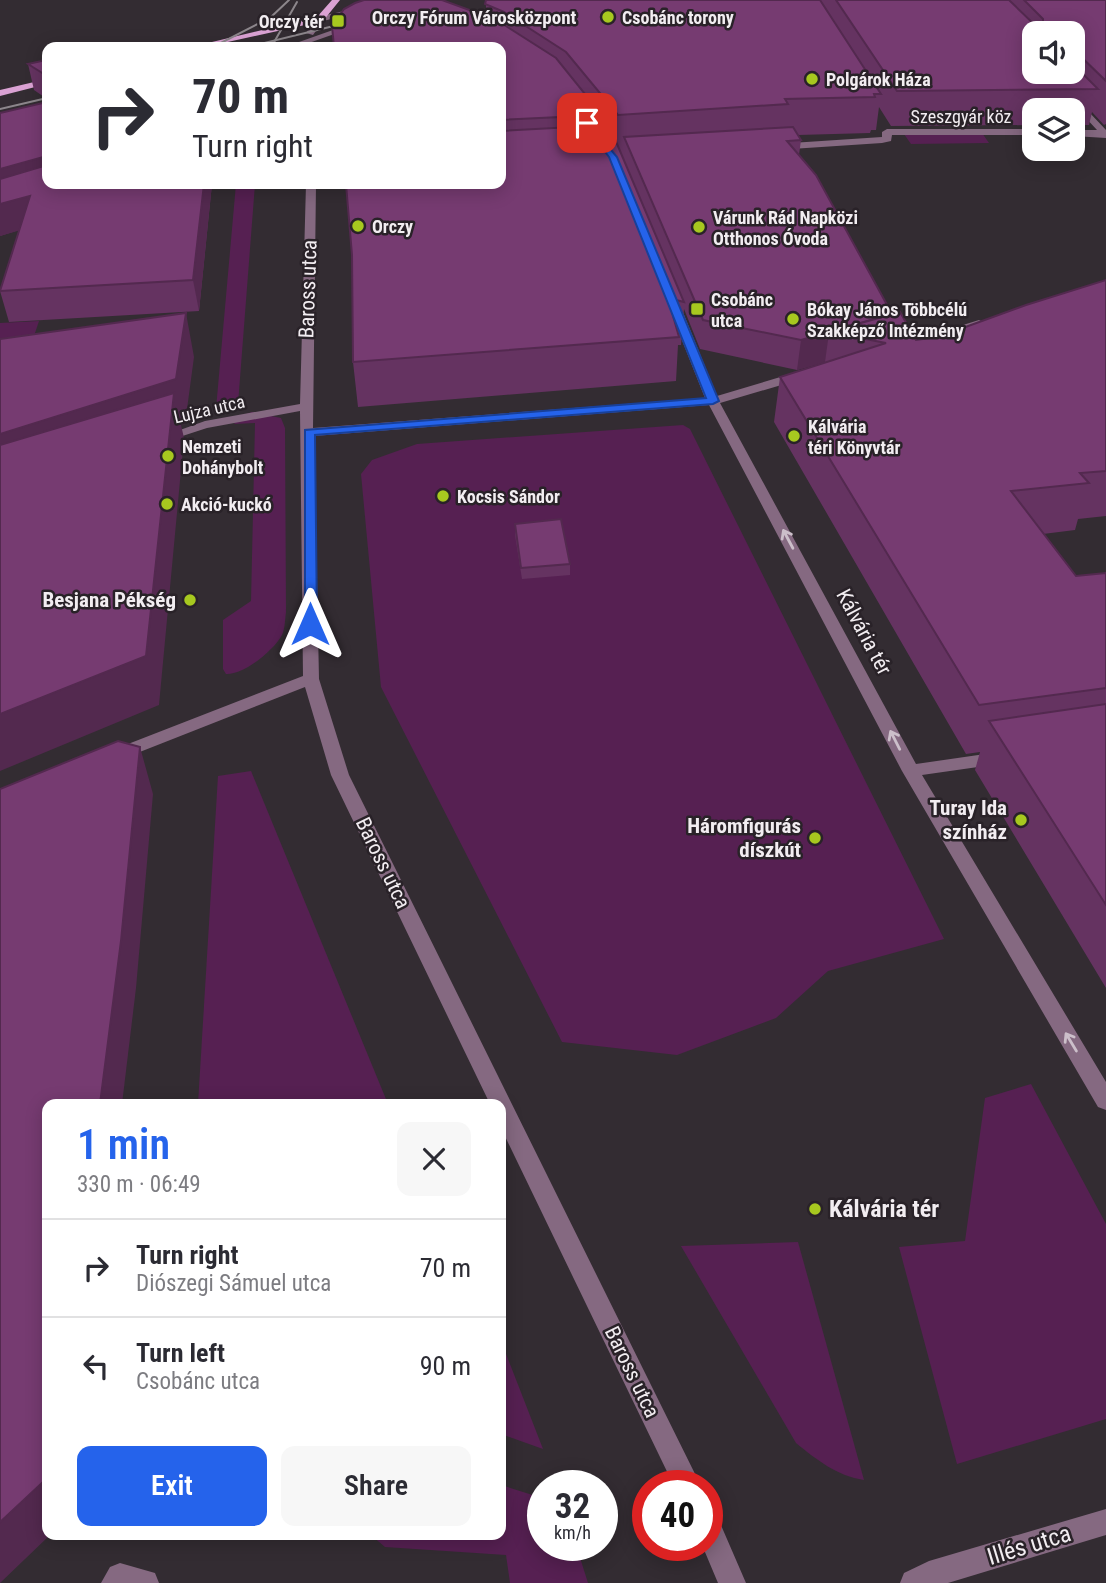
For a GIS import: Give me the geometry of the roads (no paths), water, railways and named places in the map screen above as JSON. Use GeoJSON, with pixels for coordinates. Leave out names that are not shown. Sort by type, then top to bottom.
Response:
{"type":"FeatureCollection","features":[{"type":"Feature","properties":{"kind":"main road"},"geometry":{"type":"LineString","coordinates":[[220,42],[320,19],[336,0]]}},
{"type":"Feature","properties":{"kind":"main road"},"geometry":{"type":"LineString","coordinates":[[317,8],[336,0]]}},
{"type":"Feature","properties":{"kind":"main road"},"geometry":{"type":"LineString","coordinates":[[219,42],[308,12]]}},
{"type":"Feature","properties":{"kind":"main road"},"geometry":{"type":"LineString","coordinates":[[0,93],[42,83]]}},
{"type":"Feature","properties":{"kind":"street"},"geometry":{"type":"LineString","coordinates":[[303,42],[320,19],[404,0]]}},
{"type":"Feature","properties":{"kind":"street"},"geometry":{"type":"LineString","coordinates":[[308,42],[365,23]]}},
{"type":"Feature","properties":{"kind":"street"},"geometry":{"type":"LineString","coordinates":[[1057,84],[1105,134]]}},
{"type":"Feature","properties":{"kind":"street"},"geometry":{"type":"LineString","coordinates":[[880,121],[887,132]]}},
{"type":"Feature","properties":{"kind":"street","name":"Szeszgyár köz"},"geometry":{"type":"LineString","coordinates":[[765,148],[882,140],[888,139],[887,132],[1022,132]]}},
{"type":"Feature","properties":{"kind":"street"},"geometry":{"type":"LineString","coordinates":[[1085,133],[1105,134]]}},
{"type":"Feature","properties":{"kind":"street","name":"Baross utca"},"geometry":{"type":"LineString","coordinates":[[312,189],[308,406],[311,679],[340,775],[499,1099]]}},
{"type":"Feature","properties":{"kind":"street"},"geometry":{"type":"LineString","coordinates":[[671,298],[713,401]]}},
{"type":"Feature","properties":{"kind":"street"},"geometry":{"type":"LineString","coordinates":[[896,347],[988,321]]}},
{"type":"Feature","properties":{"kind":"street"},"geometry":{"type":"LineString","coordinates":[[309,432],[713,401],[818,370]]}},
{"type":"Feature","properties":{"kind":"street","name":"Kálvária tér"},"geometry":{"type":"LineString","coordinates":[[713,401],[911,772],[1106,1101]]}},
{"type":"Feature","properties":{"kind":"street","name":"Lujza utca"},"geometry":{"type":"LineString","coordinates":[[141,445],[205,425],[308,406]]}},
{"type":"Feature","properties":{"kind":"street"},"geometry":{"type":"LineString","coordinates":[[101,762],[311,679]]}},
{"type":"Feature","properties":{"kind":"street"},"geometry":{"type":"LineString","coordinates":[[911,772],[1015,756]]}},
{"type":"Feature","properties":{"kind":"street","name":"Baross utca"},"geometry":{"type":"LineString","coordinates":[[506,1114],[680,1470]]}},
{"type":"Feature","properties":{"kind":"street","name":"Illés utca"},"geometry":{"type":"LineString","coordinates":[[914,1583],[929,1575],[1106,1522]]}},
{"type":"Feature","properties":{"kind":"street"},"geometry":{"type":"LineString","coordinates":[[722,1561],[732,1583]]}},
{"type":"Feature","properties":{"kind":"tram line"},"geometry":{"type":"LineString","coordinates":[[223,42],[271,17],[289,0]]}},
{"type":"Feature","properties":{"kind":"tram line"},"geometry":{"type":"LineString","coordinates":[[275,40],[297,2]]}},
{"type":"Feature","properties":{"kind":"tram line"},"geometry":{"type":"LineString","coordinates":[[275,40],[350,22]]}},
{"type":"Feature","properties":{"kind":"tram line"},"geometry":{"type":"LineString","coordinates":[[268,42],[275,40]]}},
{"type":"Feature","properties":{"kind":"tram line"},"geometry":{"type":"LineString","coordinates":[[0,109],[42,99]]}},
{"type":"Feature","properties":{"kind":"place","name":"Csobánc torony"},"geometry":{"type":"Point","coordinates":[608,17]}},
{"type":"Feature","properties":{"kind":"place","name":"Orczy tér"},"geometry":{"type":"Point","coordinates":[338,21]}},
{"type":"Feature","properties":{"kind":"place","name":"Polgárok Háza"},"geometry":{"type":"Point","coordinates":[812,79]}},
{"type":"Feature","properties":{"kind":"place","name":"Orczy"},"geometry":{"type":"Point","coordinates":[358,226]}},
{"type":"Feature","properties":{"kind":"place","name":"Várunk Rád Napközi Otthonos Óvoda"},"geometry":{"type":"Point","coordinates":[699,227]}},
{"type":"Feature","properties":{"kind":"place","name":"Csobánc utca"},"geometry":{"type":"Point","coordinates":[697,309]}},
{"type":"Feature","properties":{"kind":"place","name":"Bókay János Többcélú Szakképző Intézmény"},"geometry":{"type":"Point","coordinates":[793,319]}},
{"type":"Feature","properties":{"kind":"place","name":"Kálvária téri Könyvtár"},"geometry":{"type":"Point","coordinates":[794,436]}},
{"type":"Feature","properties":{"kind":"place","name":"Nemzeti Dohánybolt"},"geometry":{"type":"Point","coordinates":[168,456]}},
{"type":"Feature","properties":{"kind":"place","name":"Kocsis Sándor"},"geometry":{"type":"Point","coordinates":[443,496]}},
{"type":"Feature","properties":{"kind":"place","name":"Akció-kuckó"},"geometry":{"type":"Point","coordinates":[167,504]}},
{"type":"Feature","properties":{"kind":"place","name":"Besjana Pékség"},"geometry":{"type":"Point","coordinates":[190,600]}},
{"type":"Feature","properties":{"kind":"place","name":"Turay Ida színház"},"geometry":{"type":"Point","coordinates":[1021,820]}},
{"type":"Feature","properties":{"kind":"place","name":"Háromfigurás díszkút"},"geometry":{"type":"Point","coordinates":[815,838]}},
{"type":"Feature","properties":{"kind":"place","name":"Kálvária tér"},"geometry":{"type":"Point","coordinates":[815,1209]}},
{"type":"Feature","properties":{"kind":"district","name":"Orczy Fórum Városközpont"},"geometry":{"type":"Point","coordinates":[474,17]}}]}
